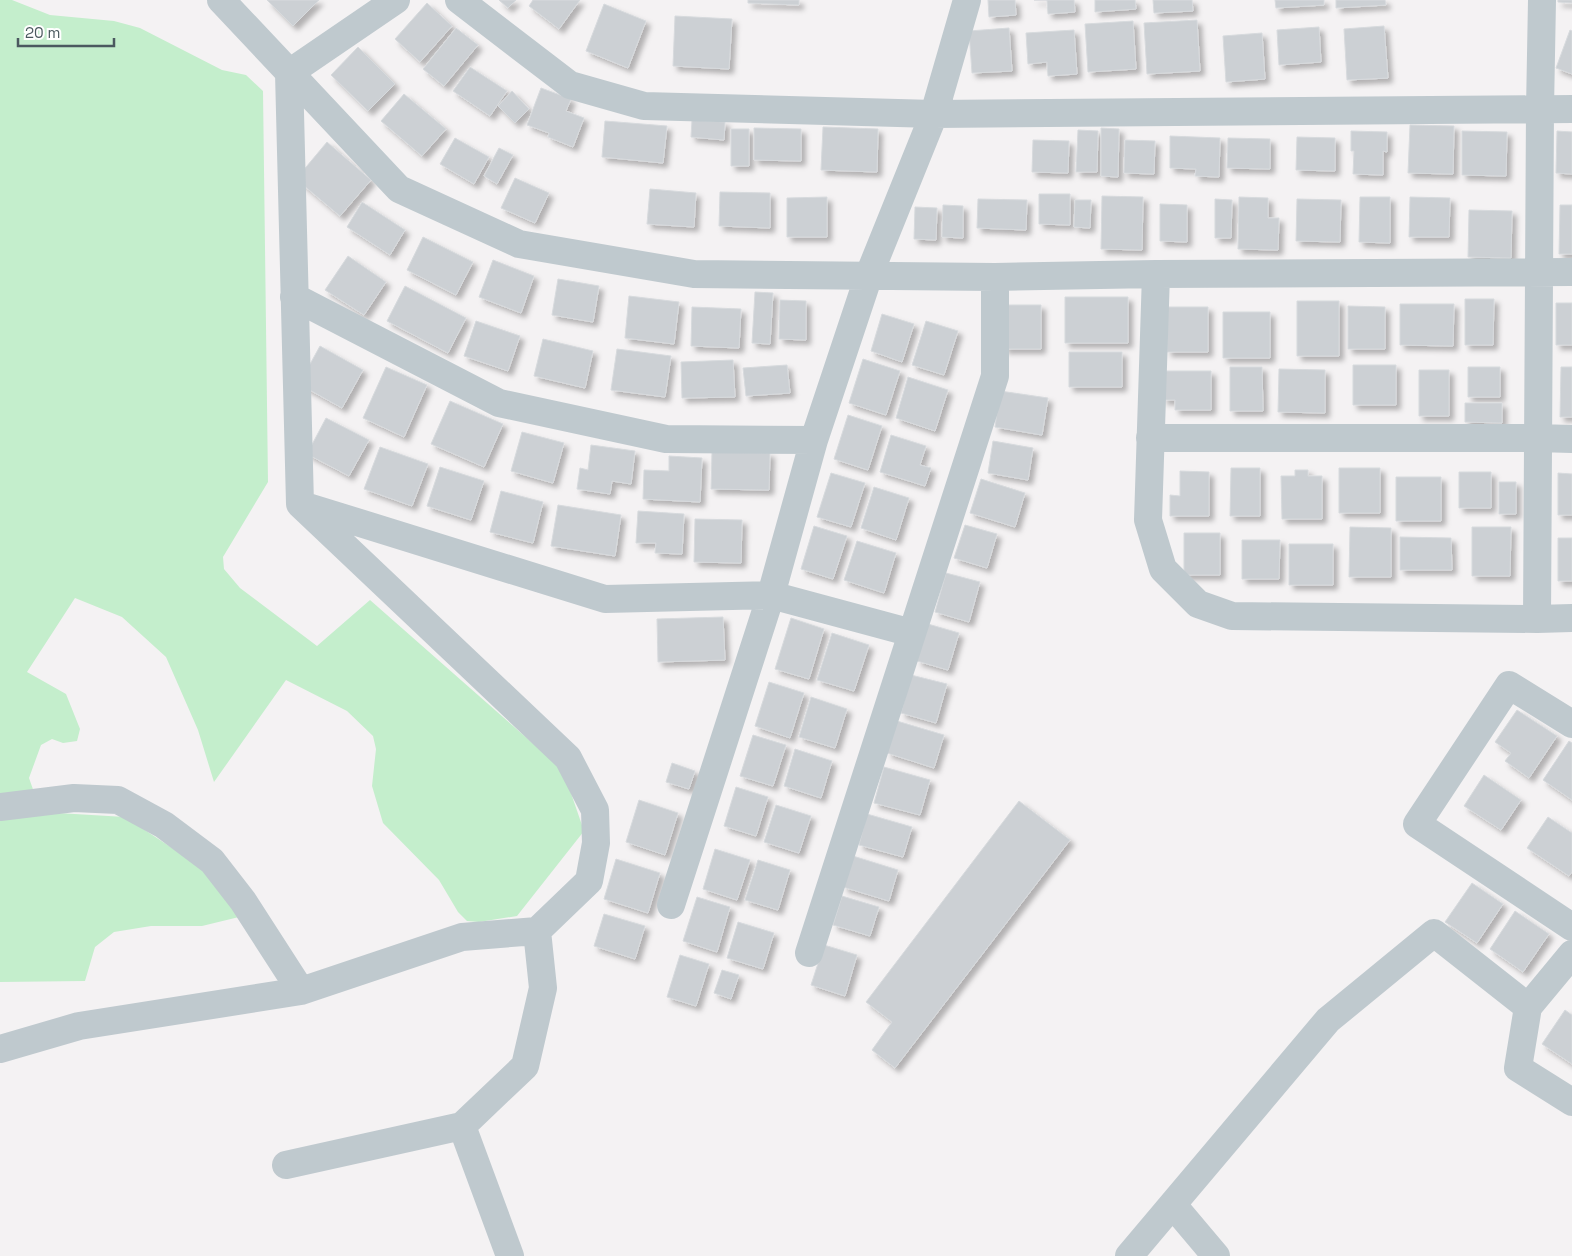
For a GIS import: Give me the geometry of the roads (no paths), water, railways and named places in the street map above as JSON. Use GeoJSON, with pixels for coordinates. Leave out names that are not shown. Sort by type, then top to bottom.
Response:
{"type":"FeatureCollection","features":[{"type":"Feature","properties":{"kind":"street"},"geometry":{"type":"LineString","coordinates":[[221,0],[399,189],[519,244],[694,274],[869,274],[994,277],[1156,274],[1572,272]]}},
{"type":"Feature","properties":{"kind":"street"},"geometry":{"type":"LineString","coordinates":[[289,73],[396,0]]}},
{"type":"Feature","properties":{"kind":"street"},"geometry":{"type":"LineString","coordinates":[[459,0],[570,85],[644,106],[934,114],[1572,109]]}},
{"type":"Feature","properties":{"kind":"street"},"geometry":{"type":"LineString","coordinates":[[671,905],[771,595],[814,440],[869,274],[934,114],[966,0]]}},
{"type":"Feature","properties":{"kind":"street"},"geometry":{"type":"LineString","coordinates":[[1537,619],[1542,0]]}},
{"type":"Feature","properties":{"kind":"street"},"geometry":{"type":"LineString","coordinates":[[0,1049],[79,1026],[301,991],[462,937],[537,931],[589,881],[596,843],[595,810],[568,758],[300,504],[289,73]]}},
{"type":"Feature","properties":{"kind":"street"},"geometry":{"type":"LineString","coordinates":[[1156,274],[1148,520],[1163,569],[1198,604],[1232,616],[1572,618]]}},
{"type":"Feature","properties":{"kind":"street"},"geometry":{"type":"LineString","coordinates":[[809,953],[995,376],[994,277]]}},
{"type":"Feature","properties":{"kind":"street"},"geometry":{"type":"LineString","coordinates":[[294,296],[499,403],[666,439],[814,440]]}},
{"type":"Feature","properties":{"kind":"street"},"geometry":{"type":"LineString","coordinates":[[1150,438],[1572,439]]}},
{"type":"Feature","properties":{"kind":"street"},"geometry":{"type":"LineString","coordinates":[[300,504],[605,599],[771,595],[912,633]]}},
{"type":"Feature","properties":{"kind":"street"},"geometry":{"type":"LineString","coordinates":[[1572,724],[1509,685],[1417,824],[1572,927]]}},
{"type":"Feature","properties":{"kind":"street"},"geometry":{"type":"LineString","coordinates":[[0,807],[74,798],[118,800],[164,825],[212,861],[243,901],[301,991]]}},
{"type":"Feature","properties":{"kind":"street"},"geometry":{"type":"LineString","coordinates":[[286,1165],[462,1126],[525,1066],[542,988],[537,931]]}},
{"type":"Feature","properties":{"kind":"street"},"geometry":{"type":"LineString","coordinates":[[1129,1256],[1328,1020],[1434,933],[1528,1008]]}},
{"type":"Feature","properties":{"kind":"street"},"geometry":{"type":"LineString","coordinates":[[1572,954],[1528,1008],[1518,1068],[1572,1102]]}},
{"type":"Feature","properties":{"kind":"street"},"geometry":{"type":"LineString","coordinates":[[462,1126],[510,1256]]}},
{"type":"Feature","properties":{"kind":"street"},"geometry":{"type":"LineString","coordinates":[[1173,1205],[1216,1256]]}}]}
